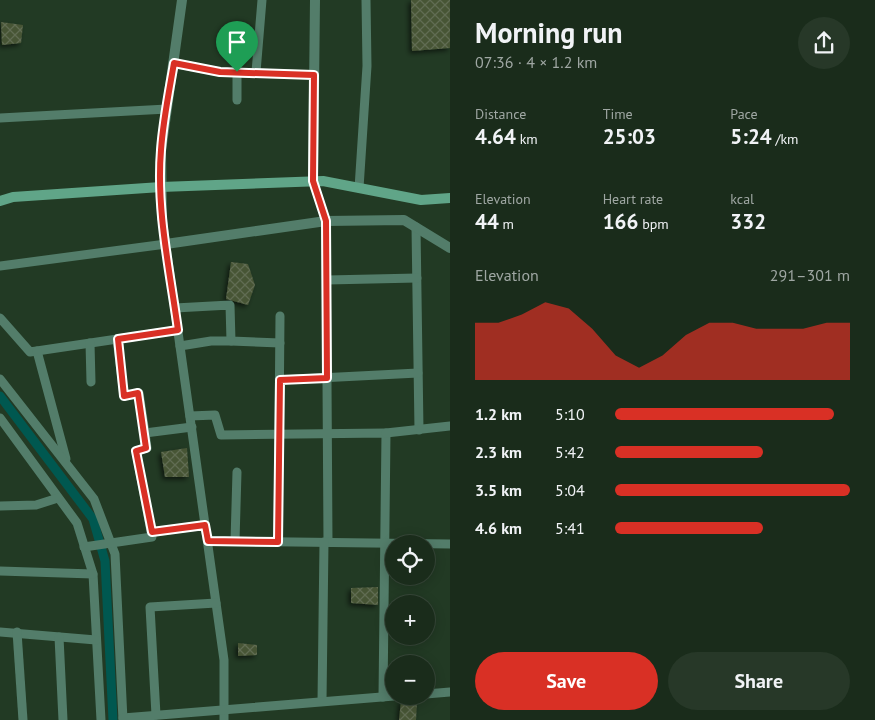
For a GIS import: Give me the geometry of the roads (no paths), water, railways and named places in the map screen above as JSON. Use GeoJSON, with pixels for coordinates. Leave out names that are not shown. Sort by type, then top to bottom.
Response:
{"type":"FeatureCollection","features":[{"type":"Feature","properties":{"kind":"main road"},"geometry":{"type":"LineString","coordinates":[[0,201],[21,197],[161,187],[313,181],[323,181],[421,200],[450,198]]}},
{"type":"Feature","properties":{"kind":"street"},"geometry":{"type":"LineString","coordinates":[[182,0],[161,151],[162,218],[224,660],[224,720]]}},
{"type":"Feature","properties":{"kind":"street"},"geometry":{"type":"LineString","coordinates":[[256,72],[262,0]]}},
{"type":"Feature","properties":{"kind":"street"},"geometry":{"type":"LineString","coordinates":[[315,0],[313,181],[326,221],[327,280],[326,542],[322,701]]}},
{"type":"Feature","properties":{"kind":"street"},"geometry":{"type":"LineString","coordinates":[[359,188],[367,66],[366,0]]}},
{"type":"Feature","properties":{"kind":"street"},"geometry":{"type":"LineString","coordinates":[[174,63],[220,72],[314,75]]}},
{"type":"Feature","properties":{"kind":"street"},"geometry":{"type":"LineString","coordinates":[[237,72],[237,100]]}},
{"type":"Feature","properties":{"kind":"street"},"geometry":{"type":"LineString","coordinates":[[0,118],[167,109]]}},
{"type":"Feature","properties":{"kind":"street"},"geometry":{"type":"LineString","coordinates":[[0,266],[326,221],[404,220],[450,248]]}},
{"type":"Feature","properties":{"kind":"street"},"geometry":{"type":"LineString","coordinates":[[416,227],[419,430]]}},
{"type":"Feature","properties":{"kind":"street"},"geometry":{"type":"LineString","coordinates":[[327,280],[416,278]]}},
{"type":"Feature","properties":{"kind":"street"},"geometry":{"type":"LineString","coordinates":[[175,308],[230,305],[231,341]]}},
{"type":"Feature","properties":{"kind":"street"},"geometry":{"type":"LineString","coordinates":[[278,542],[280,316]]}},
{"type":"Feature","properties":{"kind":"street"},"geometry":{"type":"LineString","coordinates":[[0,318],[30,352],[178,330]]}},
{"type":"Feature","properties":{"kind":"street"},"geometry":{"type":"LineString","coordinates":[[84,547],[152,537],[136,451],[146,448],[145,433],[138,393],[124,396],[118,339]]}},
{"type":"Feature","properties":{"kind":"street"},"geometry":{"type":"LineString","coordinates":[[180,346],[211,341],[280,343]]}},
{"type":"Feature","properties":{"kind":"street"},"geometry":{"type":"LineString","coordinates":[[90,343],[91,382]]}},
{"type":"Feature","properties":{"kind":"street"},"geometry":{"type":"LineString","coordinates":[[37,351],[67,465]]}},
{"type":"Feature","properties":{"kind":"street"},"geometry":{"type":"LineString","coordinates":[[280,380],[418,373]]}},
{"type":"Feature","properties":{"kind":"street"},"geometry":{"type":"LineString","coordinates":[[0,379],[94,499],[115,554],[123,719],[223,708],[385,697]]}},
{"type":"Feature","properties":{"kind":"street"},"geometry":{"type":"LineString","coordinates":[[190,416],[215,415],[221,435],[386,434],[450,426]]}},
{"type":"Feature","properties":{"kind":"street"},"geometry":{"type":"LineString","coordinates":[[0,418],[77,524],[93,574],[100,720]]}},
{"type":"Feature","properties":{"kind":"street"},"geometry":{"type":"LineString","coordinates":[[145,433],[192,427]]}},
{"type":"Feature","properties":{"kind":"street"},"geometry":{"type":"LineString","coordinates":[[382,697],[386,434]]}},
{"type":"Feature","properties":{"kind":"street"},"geometry":{"type":"LineString","coordinates":[[235,542],[237,472]]}},
{"type":"Feature","properties":{"kind":"street"},"geometry":{"type":"LineString","coordinates":[[0,506],[36,505],[58,498]]}},
{"type":"Feature","properties":{"kind":"street"},"geometry":{"type":"LineString","coordinates":[[152,532],[205,525]]}},
{"type":"Feature","properties":{"kind":"street"},"geometry":{"type":"LineString","coordinates":[[208,541],[450,544]]}},
{"type":"Feature","properties":{"kind":"street"},"geometry":{"type":"LineString","coordinates":[[0,571],[93,574]]}},
{"type":"Feature","properties":{"kind":"street"},"geometry":{"type":"LineString","coordinates":[[156,715],[150,607],[216,603]]}},
{"type":"Feature","properties":{"kind":"street"},"geometry":{"type":"LineString","coordinates":[[0,632],[96,640]]}},
{"type":"Feature","properties":{"kind":"street"},"geometry":{"type":"LineString","coordinates":[[17,632],[23,720]]}},
{"type":"Feature","properties":{"kind":"street"},"geometry":{"type":"LineString","coordinates":[[59,637],[63,720]]}},
{"type":"Feature","properties":{"kind":"street"},"geometry":{"type":"LineString","coordinates":[[435,693],[450,692]]}},
{"type":"Feature","properties":{"kind":"waterway"},"geometry":{"type":"LineString","coordinates":[[0,396],[93,519],[105,561],[113,720]]}}]}
